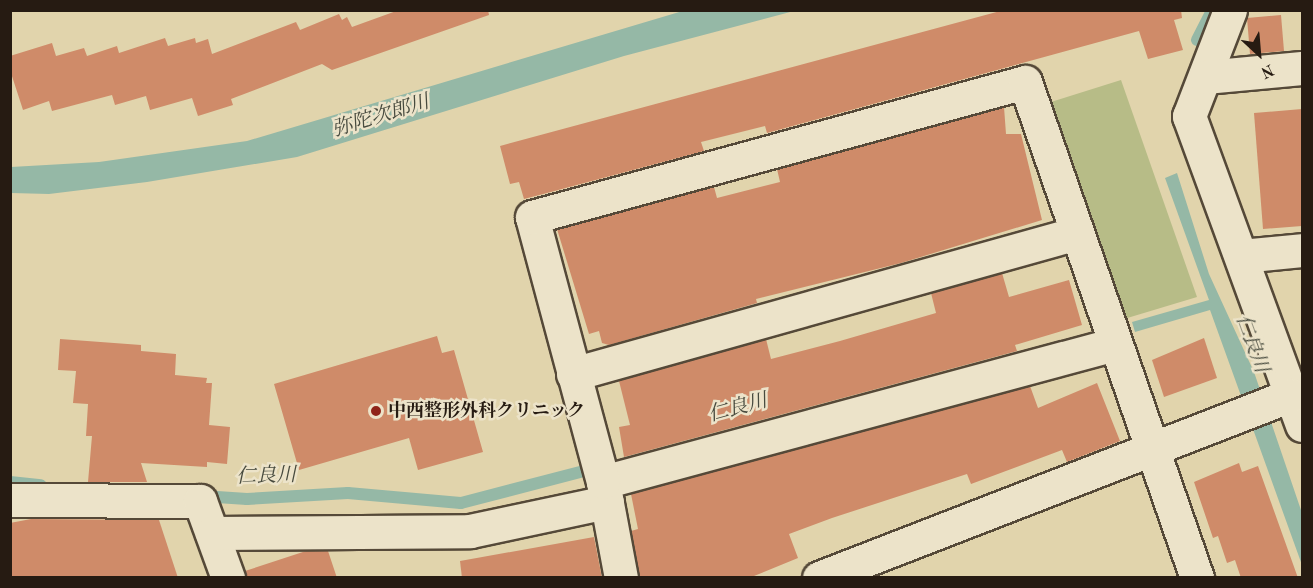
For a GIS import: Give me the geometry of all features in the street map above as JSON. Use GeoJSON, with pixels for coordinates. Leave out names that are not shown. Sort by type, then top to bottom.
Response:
{"type":"FeatureCollection","features":[{"type":"Feature","properties":{"kind":"street"},"geometry":{"type":"LineString","coordinates":[[1230,10],[1190,116],[1240,256],[1285,398],[1302,425]]}},
{"type":"Feature","properties":{"kind":"street"},"geometry":{"type":"LineString","coordinates":[[1205,76],[1302,68]]}},
{"type":"Feature","properties":{"kind":"street"},"geometry":{"type":"LineString","coordinates":[[621,578],[604,488],[532,217],[1025,82],[1197,578]]}},
{"type":"Feature","properties":{"kind":"street"},"geometry":{"type":"LineString","coordinates":[[573,374],[1077,233]]}},
{"type":"Feature","properties":{"kind":"street"},"geometry":{"type":"LineString","coordinates":[[1240,256],[1302,250]]}},
{"type":"Feature","properties":{"kind":"street"},"geometry":{"type":"LineString","coordinates":[[212,533],[470,531],[604,488],[1114,342]]}},
{"type":"Feature","properties":{"kind":"street"},"geometry":{"type":"LineString","coordinates":[[819,578],[1285,398]]}},
{"type":"Feature","properties":{"kind":"street"},"geometry":{"type":"LineString","coordinates":[[10,500],[200,501],[228,578]]}},
{"type":"Feature","properties":{"kind":"green space"},"geometry":{"type":"Polygon","coordinates":[[[1121,80],[1197,297],[1124,319],[1051,102],[1121,80]]]}},
{"type":"Feature","properties":{"kind":"water","name":"弥陀次郎川"},"geometry":{"type":"Polygon","coordinates":[[[686,10],[794,11],[624,56],[297,157],[147,182],[49,194],[11,193],[11,167],[99,162],[247,141],[686,10]]]}},
{"type":"Feature","properties":{"kind":"water"},"geometry":{"type":"Polygon","coordinates":[[[1177,173],[1209,274],[1254,372],[1302,513],[1302,565],[1210,310],[1135,332],[1132,322],[1209,300],[1165,178],[1177,173]]]}},
{"type":"Feature","properties":{"kind":"building"},"geometry":{"type":"Polygon","coordinates":[[[399,10],[488,10],[489,15],[332,70],[322,64],[231,99],[233,105],[198,116],[192,98],[150,110],[146,96],[115,105],[112,95],[52,111],[49,101],[23,110],[10,70],[10,56],[52,43],[56,56],[84,48],[87,56],[117,46],[119,53],[165,38],[168,46],[195,38],[196,43],[208,39],[212,54],[296,22],[300,30],[339,14],[342,20],[347,17],[352,27],[399,10]]]}},
{"type":"Feature","properties":{"kind":"building"},"geometry":{"type":"Polygon","coordinates":[[[1004,10],[1181,10],[1182,18],[1174,20],[1183,50],[1148,59],[1139,31],[767,133],[765,126],[701,142],[704,151],[524,199],[519,182],[510,184],[500,146],[1004,10]]]}},
{"type":"Feature","properties":{"kind":"building"},"geometry":{"type":"Polygon","coordinates":[[[1281,15],[1284,51],[1250,54],[1247,18],[1281,15]]]}},
{"type":"Feature","properties":{"kind":"building"},"geometry":{"type":"Polygon","coordinates":[[[1004,107],[1006,134],[1021,134],[1042,220],[901,263],[756,299],[757,303],[609,345],[602,343],[599,331],[589,334],[557,229],[714,187],[717,198],[780,182],[777,169],[1004,107]]]}},
{"type":"Feature","properties":{"kind":"building"},"geometry":{"type":"Polygon","coordinates":[[[1302,109],[1302,226],[1263,229],[1254,113],[1302,109]]]}},
{"type":"Feature","properties":{"kind":"building"},"geometry":{"type":"Polygon","coordinates":[[[1002,273],[1009,297],[1069,280],[1082,325],[1015,345],[1017,351],[624,457],[619,427],[630,425],[619,381],[766,339],[771,359],[840,341],[936,313],[931,293],[1002,273]]]}},
{"type":"Feature","properties":{"kind":"building","name":"中西整形外科クリニック"},"geometry":{"type":"Polygon","coordinates":[[[437,336],[442,353],[454,350],[483,452],[418,470],[409,438],[299,470],[274,384],[437,336]]]}},
{"type":"Feature","properties":{"kind":"building"},"geometry":{"type":"Polygon","coordinates":[[[1204,338],[1217,378],[1164,397],[1152,360],[1204,338]]]}},
{"type":"Feature","properties":{"kind":"building"},"geometry":{"type":"Polygon","coordinates":[[[60,339],[141,345],[141,351],[176,354],[175,375],[207,378],[206,383],[212,383],[209,425],[230,427],[227,464],[207,462],[207,467],[141,463],[147,482],[88,482],[92,436],[86,436],[88,404],[73,403],[76,371],[58,370],[60,339]]]}},
{"type":"Feature","properties":{"kind":"building"},"geometry":{"type":"Polygon","coordinates":[[[1097,383],[1120,441],[1067,462],[1062,450],[971,484],[967,474],[832,518],[789,534],[798,558],[749,578],[639,578],[631,531],[638,529],[631,494],[1030,386],[1038,408],[1097,383]]]}},
{"type":"Feature","properties":{"kind":"building"},"geometry":{"type":"Polygon","coordinates":[[[1239,463],[1242,472],[1258,466],[1298,578],[1241,578],[1235,560],[1227,563],[1218,536],[1213,538],[1194,482],[1239,463]]]}},
{"type":"Feature","properties":{"kind":"building"},"geometry":{"type":"Polygon","coordinates":[[[31,519],[159,520],[178,578],[10,578],[10,523],[31,519]]]}},
{"type":"Feature","properties":{"kind":"building"},"geometry":{"type":"Polygon","coordinates":[[[594,537],[602,578],[462,578],[460,561],[594,537]]]}},
{"type":"Feature","properties":{"kind":"building"},"geometry":{"type":"Polygon","coordinates":[[[306,551],[328,551],[337,578],[246,578],[245,571],[306,551]]]}},
{"type":"Feature","properties":{"kind":"waterway"},"geometry":{"type":"LineString","coordinates":[[1197,40],[1212,10]]}},
{"type":"Feature","properties":{"kind":"waterway","name":"仁良川"},"geometry":{"type":"LineString","coordinates":[[202,496],[247,499],[348,493],[461,503],[599,467]]}},
{"type":"Feature","properties":{"kind":"waterway","name":"仁良川"},"geometry":{"type":"LineString","coordinates":[[10,482],[41,485]]}},
{"type":"Feature","properties":{"kind":"place","name":"中西整形外科クリニック"},"geometry":{"type":"Point","coordinates":[376,411]}}]}
